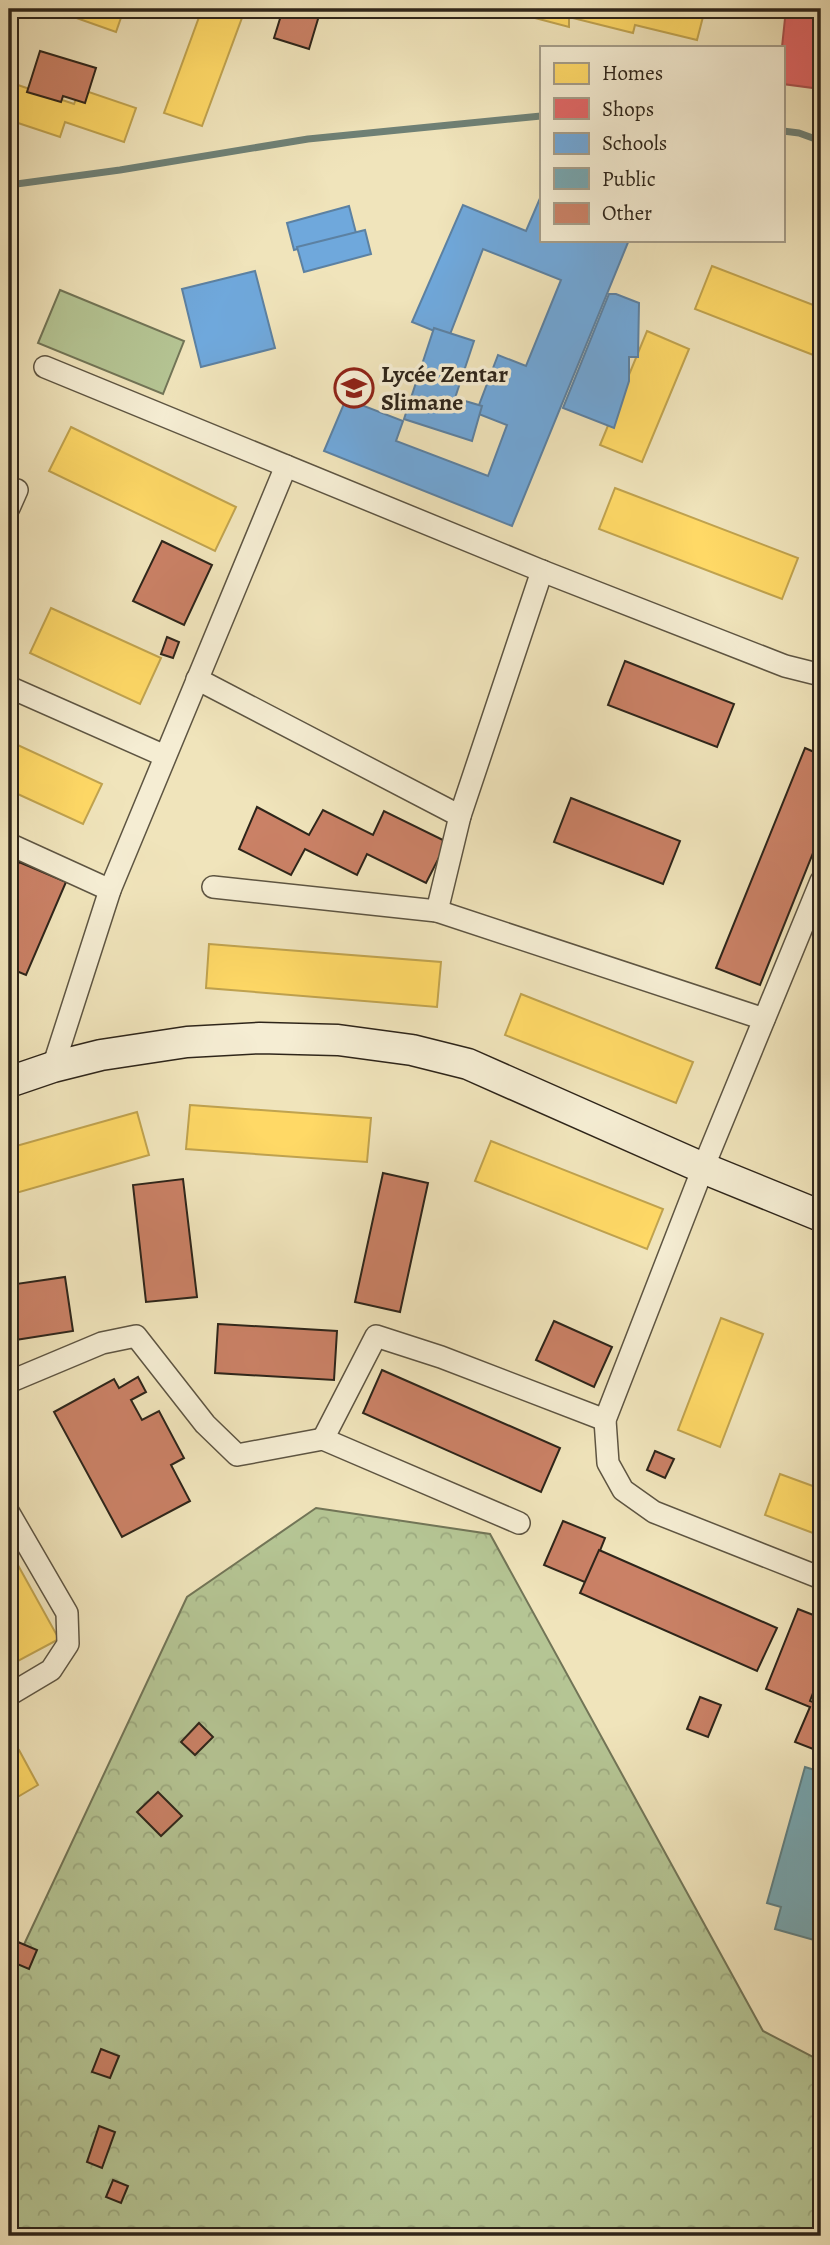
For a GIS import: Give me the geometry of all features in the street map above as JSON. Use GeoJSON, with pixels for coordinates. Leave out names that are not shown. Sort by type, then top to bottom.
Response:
{"type":"FeatureCollection","features":[{"type":"Feature","properties":{"kind":"main road"},"geometry":{"type":"LineString","coordinates":[[9,1082],[52,1066],[101,1055],[187,1042],[260,1038],[338,1040],[412,1050],[468,1064],[703,1168],[821,1216]]}},
{"type":"Feature","properties":{"kind":"street"},"geometry":{"type":"LineString","coordinates":[[45,367],[542,571],[785,666],[821,675]]}},
{"type":"Feature","properties":{"kind":"street"},"geometry":{"type":"LineString","coordinates":[[52,1066],[110,890],[286,466]]}},
{"type":"Feature","properties":{"kind":"street"},"geometry":{"type":"LineString","coordinates":[[437,911],[460,816],[542,571]]}},
{"type":"Feature","properties":{"kind":"street"},"geometry":{"type":"LineString","coordinates":[[197,679],[460,816]]}},
{"type":"Feature","properties":{"kind":"street"},"geometry":{"type":"LineString","coordinates":[[9,687],[165,756]]}},
{"type":"Feature","properties":{"kind":"street"},"geometry":{"type":"LineString","coordinates":[[9,844],[110,890]]}},
{"type":"Feature","properties":{"kind":"street"},"geometry":{"type":"LineString","coordinates":[[821,881],[703,1168],[605,1420],[608,1463],[623,1490],[654,1511],[821,1578]]}},
{"type":"Feature","properties":{"kind":"street"},"geometry":{"type":"LineString","coordinates":[[213,887],[437,911],[764,1019]]}},
{"type":"Feature","properties":{"kind":"street"},"geometry":{"type":"LineString","coordinates":[[9,1382],[102,1343],[136,1336],[205,1424],[237,1455],[323,1438],[519,1522]]}},
{"type":"Feature","properties":{"kind":"street"},"geometry":{"type":"LineString","coordinates":[[323,1438],[376,1336],[441,1357],[605,1420]]}},
{"type":"Feature","properties":{"kind":"street"},"geometry":{"type":"LineString","coordinates":[[9,1513],[67,1613],[68,1644],[51,1670],[9,1695]]}},
{"type":"Feature","properties":{"kind":"green space"},"geometry":{"type":"Polygon","coordinates":[[[60,290],[184,341],[163,394],[38,343],[60,290]]]}},
{"type":"Feature","properties":{"kind":"green space"},"geometry":{"type":"Polygon","coordinates":[[[316,1508],[490,1534],[763,2031],[821,2061],[821,2236],[9,2236],[9,1960],[20,1953],[187,1597],[316,1508]]]}},
{"type":"Feature","properties":{"kind":"building: Homes"},"geometry":{"type":"Polygon","coordinates":[[[51,9],[124,9],[116,32],[51,9]]]}},
{"type":"Feature","properties":{"kind":"building: Homes"},"geometry":{"type":"Polygon","coordinates":[[[202,9],[226,9],[243,15],[202,126],[164,113],[202,9]]]}},
{"type":"Feature","properties":{"kind":"building: Homes"},"geometry":{"type":"Polygon","coordinates":[[[501,9],[705,9],[697,40],[635,25],[633,33],[569,17],[569,27],[501,9]]]}},
{"type":"Feature","properties":{"kind":"building: Homes"},"geometry":{"type":"Polygon","coordinates":[[[9,82],[74,104],[80,89],[136,108],[124,142],[65,122],[60,137],[9,120],[9,82]]]}},
{"type":"Feature","properties":{"kind":"building: Homes"},"geometry":{"type":"Polygon","coordinates":[[[712,266],[821,308],[821,358],[695,309],[712,266]]]}},
{"type":"Feature","properties":{"kind":"building: Homes"},"geometry":{"type":"Polygon","coordinates":[[[647,331],[689,349],[642,462],[600,445],[647,331]]]}},
{"type":"Feature","properties":{"kind":"building: Homes"},"geometry":{"type":"Polygon","coordinates":[[[71,427],[236,507],[215,551],[49,471],[71,427]]]}},
{"type":"Feature","properties":{"kind":"building: Homes"},"geometry":{"type":"Polygon","coordinates":[[[615,488],[798,558],[782,599],[599,529],[615,488]]]}},
{"type":"Feature","properties":{"kind":"building: Homes"},"geometry":{"type":"Polygon","coordinates":[[[51,608],[161,658],[140,704],[30,653],[51,608]]]}},
{"type":"Feature","properties":{"kind":"building: Homes"},"geometry":{"type":"Polygon","coordinates":[[[9,741],[102,784],[83,824],[9,790],[9,741]]]}},
{"type":"Feature","properties":{"kind":"building: Homes"},"geometry":{"type":"Polygon","coordinates":[[[209,944],[441,962],[437,1007],[206,988],[209,944]]]}},
{"type":"Feature","properties":{"kind":"building: Homes"},"geometry":{"type":"Polygon","coordinates":[[[521,994],[693,1062],[676,1103],[505,1035],[521,994]]]}},
{"type":"Feature","properties":{"kind":"building: Homes"},"geometry":{"type":"Polygon","coordinates":[[[190,1105],[371,1118],[367,1162],[186,1149],[190,1105]]]}},
{"type":"Feature","properties":{"kind":"building: Homes"},"geometry":{"type":"Polygon","coordinates":[[[137,1112],[149,1155],[9,1195],[9,1148],[137,1112]]]}},
{"type":"Feature","properties":{"kind":"building: Homes"},"geometry":{"type":"Polygon","coordinates":[[[491,1141],[663,1209],[647,1249],[475,1181],[491,1141]]]}},
{"type":"Feature","properties":{"kind":"building: Homes"},"geometry":{"type":"Polygon","coordinates":[[[721,1318],[763,1334],[720,1447],[678,1430],[721,1318]]]}},
{"type":"Feature","properties":{"kind":"building: Homes"},"geometry":{"type":"Polygon","coordinates":[[[780,1474],[821,1489],[821,1536],[765,1515],[780,1474]]]}},
{"type":"Feature","properties":{"kind":"building: Homes"},"geometry":{"type":"Polygon","coordinates":[[[9,1549],[59,1639],[18,1661],[9,1645],[9,1549]]]}},
{"type":"Feature","properties":{"kind":"building: Homes"},"geometry":{"type":"Polygon","coordinates":[[[19,1750],[38,1785],[9,1802],[9,1755],[19,1750]]]}},
{"type":"Feature","properties":{"kind":"building: Shops"},"geometry":{"type":"Polygon","coordinates":[[[786,9],[821,9],[821,89],[784,84],[782,46],[786,9]]]}},
{"type":"Feature","properties":{"kind":"building: Schools"},"geometry":{"type":"Polygon","coordinates":[[[540,198],[540,242],[628,242],[512,526],[324,451],[346,399],[403,421],[396,441],[488,476],[507,425],[476,413],[498,355],[526,366],[561,280],[483,249],[449,337],[412,322],[463,205],[526,231],[540,198]]]}},
{"type":"Feature","properties":{"kind":"building: Schools"},"geometry":{"type":"Polygon","coordinates":[[[349,206],[356,233],[294,250],[287,223],[349,206]]]}},
{"type":"Feature","properties":{"kind":"building: Schools"},"geometry":{"type":"Polygon","coordinates":[[[365,230],[371,254],[304,272],[297,247],[365,230]]]}},
{"type":"Feature","properties":{"kind":"building: Schools"},"geometry":{"type":"Polygon","coordinates":[[[255,271],[275,348],[201,367],[182,289],[255,271]]]}},
{"type":"Feature","properties":{"kind":"building: Schools"},"geometry":{"type":"Polygon","coordinates":[[[609,294],[639,303],[638,357],[629,357],[629,381],[614,428],[563,408],[609,294]]]}},
{"type":"Feature","properties":{"kind":"building: Schools"},"geometry":{"type":"Polygon","coordinates":[[[434,328],[474,341],[455,398],[482,406],[472,441],[404,419],[434,328]]]}},
{"type":"Feature","properties":{"kind":"building: Public"},"geometry":{"type":"Polygon","coordinates":[[[805,1767],[821,1772],[821,1942],[775,1929],[781,1907],[767,1903],[805,1767]]]}},
{"type":"Feature","properties":{"kind":"building: Other"},"geometry":{"type":"Polygon","coordinates":[[[283,9],[321,9],[309,49],[274,38],[283,9]]]}},
{"type":"Feature","properties":{"kind":"building: Other"},"geometry":{"type":"Polygon","coordinates":[[[40,51],[96,68],[85,103],[63,96],[61,102],[27,92],[40,51]]]}},
{"type":"Feature","properties":{"kind":"building: Other"},"geometry":{"type":"Polygon","coordinates":[[[162,541],[212,565],[184,625],[133,601],[162,541]]]}},
{"type":"Feature","properties":{"kind":"building: Other"},"geometry":{"type":"Polygon","coordinates":[[[167,637],[179,642],[173,658],[161,654],[167,637]]]}},
{"type":"Feature","properties":{"kind":"building: Other"},"geometry":{"type":"Polygon","coordinates":[[[625,661],[734,704],[717,747],[608,705],[625,661]]]}},
{"type":"Feature","properties":{"kind":"building: Other"},"geometry":{"type":"Polygon","coordinates":[[[805,748],[821,755],[821,833],[760,985],[716,968],[805,748]]]}},
{"type":"Feature","properties":{"kind":"building: Other"},"geometry":{"type":"Polygon","coordinates":[[[571,798],[680,841],[663,884],[554,842],[571,798]]]}},
{"type":"Feature","properties":{"kind":"building: Other"},"geometry":{"type":"Polygon","coordinates":[[[257,807],[309,835],[323,810],[373,835],[384,811],[447,842],[426,883],[367,854],[357,875],[305,849],[291,875],[239,849],[257,807]]]}},
{"type":"Feature","properties":{"kind":"building: Other"},"geometry":{"type":"Polygon","coordinates":[[[19,862],[66,882],[26,975],[9,968],[9,887],[19,862]]]}},
{"type":"Feature","properties":{"kind":"building: Other"},"geometry":{"type":"Polygon","coordinates":[[[383,1173],[428,1183],[400,1312],[355,1302],[383,1173]]]}},
{"type":"Feature","properties":{"kind":"building: Other"},"geometry":{"type":"Polygon","coordinates":[[[183,1179],[197,1297],[146,1302],[133,1185],[183,1179]]]}},
{"type":"Feature","properties":{"kind":"building: Other"},"geometry":{"type":"Polygon","coordinates":[[[65,1277],[73,1331],[9,1341],[9,1285],[65,1277]]]}},
{"type":"Feature","properties":{"kind":"building: Other"},"geometry":{"type":"Polygon","coordinates":[[[554,1321],[612,1347],[594,1387],[536,1360],[554,1321]]]}},
{"type":"Feature","properties":{"kind":"building: Other"},"geometry":{"type":"Polygon","coordinates":[[[218,1324],[337,1331],[334,1380],[215,1373],[218,1324]]]}},
{"type":"Feature","properties":{"kind":"building: Other"},"geometry":{"type":"Polygon","coordinates":[[[382,1370],[560,1448],[541,1492],[363,1413],[382,1370]]]}},
{"type":"Feature","properties":{"kind":"building: Other"},"geometry":{"type":"Polygon","coordinates":[[[138,1377],[146,1392],[131,1400],[142,1420],[159,1411],[184,1458],[171,1465],[190,1501],[122,1537],[54,1412],[114,1379],[119,1388],[138,1377]]]}},
{"type":"Feature","properties":{"kind":"building: Other"},"geometry":{"type":"Polygon","coordinates":[[[655,1451],[674,1459],[665,1478],[647,1470],[655,1451]]]}},
{"type":"Feature","properties":{"kind":"building: Other"},"geometry":{"type":"Polygon","coordinates":[[[563,1521],[605,1538],[587,1583],[544,1565],[563,1521]]]}},
{"type":"Feature","properties":{"kind":"building: Other"},"geometry":{"type":"Polygon","coordinates":[[[599,1550],[777,1628],[757,1671],[580,1593],[599,1550]]]}},
{"type":"Feature","properties":{"kind":"building: Other"},"geometry":{"type":"Polygon","coordinates":[[[798,1609],[821,1618],[821,1672],[810,1701],[821,1705],[821,1752],[795,1742],[810,1707],[766,1689],[798,1609]]]}},
{"type":"Feature","properties":{"kind":"building: Other"},"geometry":{"type":"Polygon","coordinates":[[[700,1697],[721,1705],[708,1737],[687,1729],[700,1697]]]}},
{"type":"Feature","properties":{"kind":"building: Other"},"geometry":{"type":"Polygon","coordinates":[[[199,1723],[213,1737],[195,1755],[181,1742],[199,1723]]]}},
{"type":"Feature","properties":{"kind":"building: Other"},"geometry":{"type":"Polygon","coordinates":[[[158,1792],[182,1816],[161,1836],[137,1812],[158,1792]]]}},
{"type":"Feature","properties":{"kind":"building: Other"},"geometry":{"type":"Polygon","coordinates":[[[18,1942],[37,1950],[29,1969],[10,1961],[18,1942]]]}},
{"type":"Feature","properties":{"kind":"building: Other"},"geometry":{"type":"Polygon","coordinates":[[[101,2049],[119,2056],[110,2078],[92,2072],[101,2049]]]}},
{"type":"Feature","properties":{"kind":"building: Other"},"geometry":{"type":"Polygon","coordinates":[[[99,2126],[115,2132],[102,2168],[87,2162],[99,2126]]]}},
{"type":"Feature","properties":{"kind":"building: Other"},"geometry":{"type":"Polygon","coordinates":[[[113,2180],[128,2186],[121,2203],[106,2197],[113,2180]]]}},
{"type":"Feature","properties":{"kind":"waterway"},"geometry":{"type":"LineString","coordinates":[[9,185],[308,139],[540,116]]}},
{"type":"Feature","properties":{"kind":"waterway"},"geometry":{"type":"LineString","coordinates":[[784,131],[821,141]]}},
{"type":"Feature","properties":{"kind":"place","name":"Lycée Zentar Slimane"},"geometry":{"type":"Point","coordinates":[354,388]}}]}
